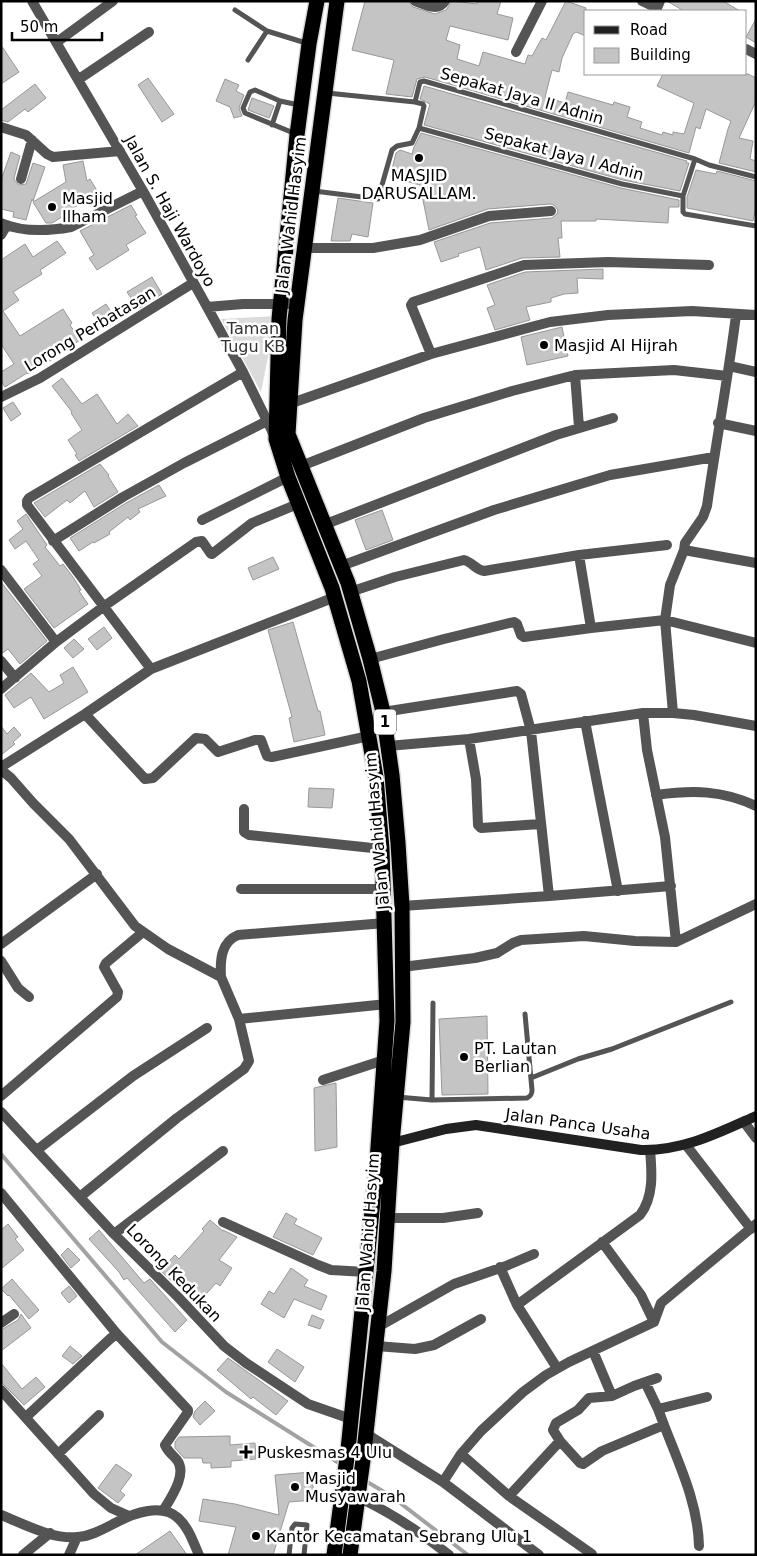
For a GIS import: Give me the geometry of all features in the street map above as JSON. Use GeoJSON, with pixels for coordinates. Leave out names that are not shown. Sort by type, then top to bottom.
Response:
{"type":"FeatureCollection","features":[{"type":"Feature","properties":{"kind":"highway","name":"Jalan Wahid Hasyim"},"geometry":{"type":"LineString","coordinates":[[317,1],[309,44],[297,135],[279,319],[276,439],[288,477],[300,503],[335,596],[359,681],[376,777],[384,889],[387,1004],[377,1161],[348,1450],[334,1555]]}},
{"type":"Feature","properties":{"kind":"highway","name":"Jalan Wahid Hasyim"},"geometry":{"type":"LineString","coordinates":[[338,1],[324,93],[297,304],[288,434],[326,524],[350,592],[370,659],[383,712],[392,775],[402,906],[403,1022],[378,1327],[350,1555]]}},
{"type":"Feature","properties":{"kind":"street","name":"Jalan S. Haji Wardoyo"},"geometry":{"type":"LineString","coordinates":[[32,1],[143,191],[243,372],[276,439]]}},
{"type":"Feature","properties":{"kind":"street"},"geometry":{"type":"LineString","coordinates":[[57,42],[113,1]]}},
{"type":"Feature","properties":{"kind":"street"},"geometry":{"type":"LineString","coordinates":[[415,1],[437,8],[442,6],[445,1]]}},
{"type":"Feature","properties":{"kind":"street"},"geometry":{"type":"LineString","coordinates":[[516,52],[542,1]]}},
{"type":"Feature","properties":{"kind":"street"},"geometry":{"type":"LineString","coordinates":[[642,1],[660,7]]}},
{"type":"Feature","properties":{"kind":"street"},"geometry":{"type":"LineString","coordinates":[[79,79],[149,32]]}},
{"type":"Feature","properties":{"kind":"street"},"geometry":{"type":"LineString","coordinates":[[1,127],[26,135],[46,154],[56,158],[120,151]]}},
{"type":"Feature","properties":{"kind":"street"},"geometry":{"type":"LineString","coordinates":[[21,179],[32,140]]}},
{"type":"Feature","properties":{"kind":"street"},"geometry":{"type":"LineString","coordinates":[[3,228],[71,228],[143,191]]}},
{"type":"Feature","properties":{"kind":"street"},"geometry":{"type":"LineString","coordinates":[[304,248],[373,248],[420,240],[489,216],[551,211]]}},
{"type":"Feature","properties":{"kind":"street"},"geometry":{"type":"LineString","coordinates":[[431,354],[411,306],[412,302],[514,268],[536,264],[608,262],[709,265]]}},
{"type":"Feature","properties":{"kind":"street","name":"Lorong Perbatasan"},"geometry":{"type":"LineString","coordinates":[[1,397],[40,378],[193,283]]}},
{"type":"Feature","properties":{"kind":"street"},"geometry":{"type":"LineString","coordinates":[[207,307],[281,303],[297,304]]}},
{"type":"Feature","properties":{"kind":"street"},"geometry":{"type":"LineString","coordinates":[[289,404],[431,354],[560,321],[608,315],[692,311],[756,315]]}},
{"type":"Feature","properties":{"kind":"street"},"geometry":{"type":"LineString","coordinates":[[673,713],[666,620],[670,585],[684,550],[684,543],[705,513],[736,315]]}},
{"type":"Feature","properties":{"kind":"street"},"geometry":{"type":"LineString","coordinates":[[301,466],[424,418],[512,390],[576,375],[674,370],[756,372]]}},
{"type":"Feature","properties":{"kind":"street"},"geometry":{"type":"LineString","coordinates":[[151,669],[53,541],[27,505],[27,500],[243,372]]}},
{"type":"Feature","properties":{"kind":"street"},"geometry":{"type":"LineString","coordinates":[[576,375],[579,427]]}},
{"type":"Feature","properties":{"kind":"street"},"geometry":{"type":"LineString","coordinates":[[326,524],[579,427],[613,418]]}},
{"type":"Feature","properties":{"kind":"street"},"geometry":{"type":"LineString","coordinates":[[53,541],[123,497],[184,463],[267,421]]}},
{"type":"Feature","properties":{"kind":"street"},"geometry":{"type":"LineString","coordinates":[[718,423],[756,431]]}},
{"type":"Feature","properties":{"kind":"street"},"geometry":{"type":"LineString","coordinates":[[341,566],[494,510],[610,475],[714,457]]}},
{"type":"Feature","properties":{"kind":"street"},"geometry":{"type":"LineString","coordinates":[[202,520],[288,477]]}},
{"type":"Feature","properties":{"kind":"street"},"geometry":{"type":"LineString","coordinates":[[1,689],[56,642],[196,542],[202,541],[212,554],[252,522],[300,503]]}},
{"type":"Feature","properties":{"kind":"street"},"geometry":{"type":"LineString","coordinates":[[350,592],[395,577],[464,560],[480,571],[484,571],[579,555],[668,545]]}},
{"type":"Feature","properties":{"kind":"street"},"geometry":{"type":"LineString","coordinates":[[684,550],[756,562]]}},
{"type":"Feature","properties":{"kind":"street"},"geometry":{"type":"LineString","coordinates":[[579,555],[590,628]]}},
{"type":"Feature","properties":{"kind":"street"},"geometry":{"type":"LineString","coordinates":[[1,570],[56,642]]}},
{"type":"Feature","properties":{"kind":"street"},"geometry":{"type":"LineString","coordinates":[[221,977],[168,949],[143,932],[127,917],[98,874],[69,839],[1,769],[151,669],[335,596]]}},
{"type":"Feature","properties":{"kind":"street"},"geometry":{"type":"LineString","coordinates":[[370,659],[514,622],[524,637],[666,620],[756,643]]}},
{"type":"Feature","properties":{"kind":"street"},"geometry":{"type":"LineString","coordinates":[[1,661],[15,678]]}},
{"type":"Feature","properties":{"kind":"street"},"geometry":{"type":"LineString","coordinates":[[383,712],[517,692],[522,697],[531,731],[549,896]]}},
{"type":"Feature","properties":{"kind":"street"},"geometry":{"type":"LineString","coordinates":[[642,713],[647,750],[665,837],[676,942]]}},
{"type":"Feature","properties":{"kind":"street"},"geometry":{"type":"LineString","coordinates":[[388,746],[531,731],[642,713],[673,713],[756,726]]}},
{"type":"Feature","properties":{"kind":"street"},"geometry":{"type":"LineString","coordinates":[[85,714],[144,779],[149,780],[196,738],[205,739],[218,752],[260,740],[267,756],[272,758],[369,736]]}},
{"type":"Feature","properties":{"kind":"street"},"geometry":{"type":"LineString","coordinates":[[585,721],[618,891]]}},
{"type":"Feature","properties":{"kind":"street"},"geometry":{"type":"LineString","coordinates":[[469,739],[476,779],[478,825],[481,828],[540,824]]}},
{"type":"Feature","properties":{"kind":"street"},"geometry":{"type":"LineString","coordinates":[[656,795],[685,792],[720,793],[756,806]]}},
{"type":"Feature","properties":{"kind":"street"},"geometry":{"type":"LineString","coordinates":[[244,809],[244,832],[249,835],[382,849]]}},
{"type":"Feature","properties":{"kind":"street"},"geometry":{"type":"LineString","coordinates":[[1,944],[98,874]]}},
{"type":"Feature","properties":{"kind":"street"},"geometry":{"type":"LineString","coordinates":[[402,906],[671,886]]}},
{"type":"Feature","properties":{"kind":"street"},"geometry":{"type":"LineString","coordinates":[[241,889],[384,889]]}},
{"type":"Feature","properties":{"kind":"street"},"geometry":{"type":"LineString","coordinates":[[402,967],[482,957],[497,953],[521,940],[584,936],[635,941],[676,942],[756,904]]}},
{"type":"Feature","properties":{"kind":"street"},"geometry":{"type":"LineString","coordinates":[[81,1196],[177,1118],[244,1069],[249,1061],[239,1019],[221,977],[220,968],[224,947],[228,940],[238,935],[384,923]]}},
{"type":"Feature","properties":{"kind":"street"},"geometry":{"type":"LineString","coordinates":[[1,1096],[117,997],[118,992],[104,967],[106,963],[143,932]]}},
{"type":"Feature","properties":{"kind":"street"},"geometry":{"type":"LineString","coordinates":[[1,961],[18,988],[29,997]]}},
{"type":"Feature","properties":{"kind":"street"},"geometry":{"type":"LineString","coordinates":[[239,1019],[387,1004]]}},
{"type":"Feature","properties":{"kind":"street"},"geometry":{"type":"LineString","coordinates":[[37,1150],[133,1076],[207,1028]]}},
{"type":"Feature","properties":{"kind":"street"},"geometry":{"type":"LineString","coordinates":[[323,1080],[384,1060]]}},
{"type":"Feature","properties":{"kind":"street","name":"Lorong Kedukan"},"geometry":{"type":"LineString","coordinates":[[1,1112],[81,1196],[114,1234],[178,1296],[224,1346],[308,1404],[351,1419]]}},
{"type":"Feature","properties":{"kind":"street","name":"Jalan Panca Usaha"},"geometry":{"type":"LineString","coordinates":[[392,1144],[446,1129],[476,1124],[650,1150],[667,1149],[686,1145],[718,1134],[756,1116]]}},
{"type":"Feature","properties":{"kind":"street"},"geometry":{"type":"LineString","coordinates":[[744,1122],[756,1138]]}},
{"type":"Feature","properties":{"kind":"street"},"geometry":{"type":"LineString","coordinates":[[443,1482],[461,1454],[481,1431],[531,1386],[556,1368],[654,1322],[661,1303],[753,1226],[686,1145]]}},
{"type":"Feature","properties":{"kind":"street"},"geometry":{"type":"LineString","coordinates":[[517,1306],[640,1215],[644,1209],[651,1186],[650,1150]]}},
{"type":"Feature","properties":{"kind":"street"},"geometry":{"type":"LineString","coordinates":[[114,1234],[224,1151]]}},
{"type":"Feature","properties":{"kind":"street"},"geometry":{"type":"LineString","coordinates":[[1,1193],[117,1334],[188,1411],[165,1445],[169,1453],[178,1461],[181,1470],[178,1482],[163,1512]]}},
{"type":"Feature","properties":{"kind":"street"},"geometry":{"type":"LineString","coordinates":[[388,1218],[443,1218],[478,1212]]}},
{"type":"Feature","properties":{"kind":"street"},"geometry":{"type":"LineString","coordinates":[[223,1222],[331,1270],[366,1272]]}},
{"type":"Feature","properties":{"kind":"street"},"geometry":{"type":"LineString","coordinates":[[602,1242],[641,1295],[654,1322]]}},
{"type":"Feature","properties":{"kind":"street"},"geometry":{"type":"LineString","coordinates":[[378,1327],[454,1284],[534,1254]]}},
{"type":"Feature","properties":{"kind":"street"},"geometry":{"type":"LineString","coordinates":[[500,1267],[517,1306],[556,1368]]}},
{"type":"Feature","properties":{"kind":"street"},"geometry":{"type":"LineString","coordinates":[[1,1324],[14,1314]]}},
{"type":"Feature","properties":{"kind":"street"},"geometry":{"type":"LineString","coordinates":[[376,1346],[415,1349],[434,1345],[481,1319]]}},
{"type":"Feature","properties":{"kind":"street"},"geometry":{"type":"LineString","coordinates":[[26,1417],[117,1334]]}},
{"type":"Feature","properties":{"kind":"street"},"geometry":{"type":"LineString","coordinates":[[593,1351],[612,1396]]}},
{"type":"Feature","properties":{"kind":"street"},"geometry":{"type":"LineString","coordinates":[[657,1378],[612,1396],[589,1398],[578,1410],[556,1423],[553,1430],[560,1441],[583,1464],[602,1451],[664,1425]]}},
{"type":"Feature","properties":{"kind":"street"},"geometry":{"type":"LineString","coordinates":[[645,1382],[658,1409],[694,1503],[699,1526],[699,1546]]}},
{"type":"Feature","properties":{"kind":"street"},"geometry":{"type":"LineString","coordinates":[[1,1390],[94,1494],[111,1508],[128,1516]]}},
{"type":"Feature","properties":{"kind":"street"},"geometry":{"type":"LineString","coordinates":[[658,1409],[707,1396]]}},
{"type":"Feature","properties":{"kind":"street"},"geometry":{"type":"LineString","coordinates":[[58,1454],[99,1415]]}},
{"type":"Feature","properties":{"kind":"street"},"geometry":{"type":"LineString","coordinates":[[365,1433],[443,1482],[539,1555]]}},
{"type":"Feature","properties":{"kind":"street"},"geometry":{"type":"LineString","coordinates":[[509,1496],[560,1441]]}},
{"type":"Feature","properties":{"kind":"street"},"geometry":{"type":"LineString","coordinates":[[461,1454],[509,1496],[592,1554]]}},
{"type":"Feature","properties":{"kind":"street"},"geometry":{"type":"LineString","coordinates":[[357,1495],[399,1519],[449,1555]]}},
{"type":"Feature","properties":{"kind":"street"},"geometry":{"type":"LineString","coordinates":[[1,1515],[50,1533],[77,1538],[91,1534],[128,1516],[148,1512],[163,1512],[177,1517],[183,1524],[199,1555]]}},
{"type":"Feature","properties":{"kind":"street"},"geometry":{"type":"LineString","coordinates":[[23,1555],[50,1533]]}},
{"type":"Feature","properties":{"kind":"street"},"geometry":{"type":"LineString","coordinates":[[69,1555],[77,1538]]}},
{"type":"Feature","properties":{"kind":"lane"},"geometry":{"type":"LineString","coordinates":[[235,10],[267,32],[309,44]]}},
{"type":"Feature","properties":{"kind":"lane"},"geometry":{"type":"LineString","coordinates":[[248,60],[267,32]]}},
{"type":"Feature","properties":{"kind":"lane","name":"Sepakat Jaya II Adnin"},"geometry":{"type":"LineString","coordinates":[[415,102],[420,82],[424,81],[695,159]]}},
{"type":"Feature","properties":{"kind":"lane"},"geometry":{"type":"LineString","coordinates":[[297,135],[245,113],[243,106],[250,91],[255,90],[280,101],[301,105]]}},
{"type":"Feature","properties":{"kind":"lane"},"geometry":{"type":"LineString","coordinates":[[311,191],[378,199],[392,150],[397,146],[412,143],[419,128],[424,106],[415,102],[324,93]]}},
{"type":"Feature","properties":{"kind":"lane"},"geometry":{"type":"LineString","coordinates":[[272,125],[280,101]]}},
{"type":"Feature","properties":{"kind":"lane","name":"Sepakat Jaya I Adnin"},"geometry":{"type":"LineString","coordinates":[[419,128],[622,184],[683,196]]}},
{"type":"Feature","properties":{"kind":"lane"},"geometry":{"type":"LineString","coordinates":[[756,177],[709,165],[695,159],[683,196],[683,212],[685,214],[756,226]]}},
{"type":"Feature","properties":{"kind":"lane"},"geometry":{"type":"LineString","coordinates":[[531,1078],[578,1059],[612,1049],[731,1002]]}},
{"type":"Feature","properties":{"kind":"lane"},"geometry":{"type":"LineString","coordinates":[[432,1100],[433,1003]]}},
{"type":"Feature","properties":{"kind":"lane"},"geometry":{"type":"LineString","coordinates":[[396,1097],[432,1100],[527,1098],[532,1094],[525,1014]]}},
{"type":"Feature","properties":{"kind":"lane"},"geometry":{"type":"LineString","coordinates":[[289,1555],[292,1528],[295,1524],[307,1525],[304,1555]]}},
{"type":"Feature","properties":{"kind":"green space","name":"Taman Tugu KB"},"geometry":{"type":"Polygon","coordinates":[[[276,316],[261,392],[221,319],[276,316]]]}},
{"type":"Feature","properties":{"kind":"building"},"geometry":{"type":"Polygon","coordinates":[[[365,1],[408,1],[413,7],[435,14],[446,10],[452,1],[477,4],[477,1],[501,1],[497,14],[513,18],[508,40],[450,26],[446,40],[460,45],[457,59],[479,66],[483,52],[525,64],[528,55],[532,56],[542,38],[546,40],[566,1],[586,8],[584,10],[584,35],[576,32],[573,34],[562,58],[559,72],[552,70],[545,97],[565,103],[568,92],[613,105],[614,102],[630,107],[627,117],[642,122],[640,128],[662,135],[663,132],[673,135],[673,132],[684,134],[694,103],[657,86],[662,75],[748,74],[756,78],[756,101],[739,138],[753,141],[750,159],[756,161],[756,172],[719,163],[731,121],[706,109],[700,129],[696,127],[689,153],[425,77],[417,79],[412,97],[386,94],[394,60],[352,50],[365,1]]]}},
{"type":"Feature","properties":{"kind":"building"},"geometry":{"type":"Polygon","coordinates":[[[667,1],[723,1],[738,10],[682,10],[667,1]]]}},
{"type":"Feature","properties":{"kind":"building"},"geometry":{"type":"Polygon","coordinates":[[[756,19],[756,43],[747,38],[756,19]]]}},
{"type":"Feature","properties":{"kind":"building"},"geometry":{"type":"Polygon","coordinates":[[[1,45],[19,72],[1,84],[1,45]]]}},
{"type":"Feature","properties":{"kind":"building"},"geometry":{"type":"Polygon","coordinates":[[[148,78],[174,114],[162,122],[138,85],[148,78]]]}},
{"type":"Feature","properties":{"kind":"building"},"geometry":{"type":"Polygon","coordinates":[[[225,79],[239,85],[236,91],[244,95],[239,108],[242,116],[234,118],[230,107],[216,101],[225,79]]]}},
{"type":"Feature","properties":{"kind":"building"},"geometry":{"type":"Polygon","coordinates":[[[35,84],[46,98],[28,112],[25,109],[8,122],[1,120],[1,110],[35,84]]]}},
{"type":"Feature","properties":{"kind":"building"},"geometry":{"type":"Polygon","coordinates":[[[424,86],[687,161],[686,163],[689,163],[680,191],[623,180],[424,125],[430,104],[420,99],[424,86]]]}},
{"type":"Feature","properties":{"kind":"building"},"geometry":{"type":"Polygon","coordinates":[[[252,98],[274,106],[269,118],[248,110],[252,98]]]}},
{"type":"Feature","properties":{"kind":"building"},"geometry":{"type":"Polygon","coordinates":[[[421,133],[621,188],[679,200],[679,207],[669,207],[668,223],[596,219],[596,221],[561,221],[562,238],[558,238],[560,257],[522,258],[486,270],[480,247],[441,262],[434,242],[490,223],[552,218],[557,214],[558,210],[554,205],[550,204],[488,209],[429,230],[420,185],[390,177],[396,153],[400,150],[412,154],[421,133]]]}},
{"type":"Feature","properties":{"kind":"building"},"geometry":{"type":"Polygon","coordinates":[[[11,152],[20,156],[14,178],[19,185],[26,184],[33,163],[45,167],[26,220],[13,217],[14,212],[1,209],[1,180],[11,152]]]}},
{"type":"Feature","properties":{"kind":"building"},"geometry":{"type":"Polygon","coordinates":[[[83,161],[87,181],[90,179],[99,194],[71,209],[72,211],[52,223],[46,223],[33,202],[66,182],[63,165],[83,161]]]}},
{"type":"Feature","properties":{"kind":"building"},"geometry":{"type":"Polygon","coordinates":[[[696,170],[716,174],[717,171],[756,181],[756,206],[753,221],[687,208],[687,197],[696,170]]]}},
{"type":"Feature","properties":{"kind":"building"},"geometry":{"type":"Polygon","coordinates":[[[338,198],[373,203],[368,237],[352,234],[350,241],[331,241],[338,198]]]}},
{"type":"Feature","properties":{"kind":"building"},"geometry":{"type":"Polygon","coordinates":[[[131,205],[137,215],[135,216],[146,233],[126,245],[129,250],[97,270],[89,258],[94,255],[80,231],[131,205]]]}},
{"type":"Feature","properties":{"kind":"building"},"geometry":{"type":"Polygon","coordinates":[[[57,241],[66,253],[40,270],[42,274],[13,292],[19,300],[3,311],[20,336],[63,309],[72,323],[70,325],[80,340],[47,363],[5,387],[1,381],[1,372],[14,364],[1,344],[1,260],[25,244],[33,257],[57,241]]]}},
{"type":"Feature","properties":{"kind":"building"},"geometry":{"type":"Polygon","coordinates":[[[603,269],[603,279],[577,278],[578,293],[564,294],[551,298],[551,302],[526,307],[530,320],[495,330],[487,308],[495,305],[487,285],[525,272],[603,269]]]}},
{"type":"Feature","properties":{"kind":"building"},"geometry":{"type":"Polygon","coordinates":[[[152,277],[162,294],[138,309],[127,292],[152,277]]]}},
{"type":"Feature","properties":{"kind":"building"},"geometry":{"type":"Polygon","coordinates":[[[106,304],[114,316],[100,325],[92,313],[106,304]]]}},
{"type":"Feature","properties":{"kind":"building","name":"Masjid Al Hijrah"},"geometry":{"type":"Polygon","coordinates":[[[562,327],[568,356],[527,365],[521,337],[562,327]]]}},
{"type":"Feature","properties":{"kind":"building"},"geometry":{"type":"Polygon","coordinates":[[[62,378],[82,404],[97,394],[117,424],[128,414],[138,426],[79,461],[68,440],[82,430],[72,412],[52,386],[62,378]]]}},
{"type":"Feature","properties":{"kind":"building"},"geometry":{"type":"Polygon","coordinates":[[[13,402],[21,414],[11,421],[3,408],[13,402]]]}},
{"type":"Feature","properties":{"kind":"building"},"geometry":{"type":"Polygon","coordinates":[[[100,464],[109,475],[118,492],[94,507],[85,491],[70,503],[67,500],[45,517],[34,503],[100,464]]]}},
{"type":"Feature","properties":{"kind":"building"},"geometry":{"type":"Polygon","coordinates":[[[159,485],[166,496],[138,509],[140,512],[130,520],[128,517],[109,532],[110,534],[79,551],[70,538],[159,485]]]}},
{"type":"Feature","properties":{"kind":"building"},"geometry":{"type":"Polygon","coordinates":[[[382,510],[393,540],[366,550],[355,520],[382,510]]]}},
{"type":"Feature","properties":{"kind":"building"},"geometry":{"type":"Polygon","coordinates":[[[26,514],[47,545],[45,547],[60,566],[63,564],[73,577],[81,590],[79,591],[88,604],[54,628],[24,589],[42,576],[33,564],[39,560],[26,541],[15,549],[9,540],[23,529],[17,521],[26,514]]]}},
{"type":"Feature","properties":{"kind":"building"},"geometry":{"type":"Polygon","coordinates":[[[273,557],[279,569],[253,580],[248,568],[273,557]]]}},
{"type":"Feature","properties":{"kind":"building"},"geometry":{"type":"Polygon","coordinates":[[[1,582],[47,641],[20,664],[8,649],[1,654],[1,582]]]}},
{"type":"Feature","properties":{"kind":"building"},"geometry":{"type":"Polygon","coordinates":[[[293,622],[318,711],[320,711],[325,735],[294,742],[289,718],[292,717],[268,630],[293,622]]]}},
{"type":"Feature","properties":{"kind":"building"},"geometry":{"type":"Polygon","coordinates":[[[104,627],[112,638],[97,650],[88,639],[104,627]]]}},
{"type":"Feature","properties":{"kind":"building"},"geometry":{"type":"Polygon","coordinates":[[[74,639],[84,649],[73,658],[64,648],[74,639]]]}},
{"type":"Feature","properties":{"kind":"building"},"geometry":{"type":"Polygon","coordinates":[[[73,667],[88,692],[44,719],[31,697],[14,708],[5,695],[31,673],[49,692],[64,683],[60,675],[73,667]]]}},
{"type":"Feature","properties":{"kind":"building"},"geometry":{"type":"Polygon","coordinates":[[[1,726],[7,734],[14,727],[21,735],[13,742],[15,744],[1,755],[1,726]]]}},
{"type":"Feature","properties":{"kind":"building"},"geometry":{"type":"Polygon","coordinates":[[[309,788],[334,789],[332,808],[308,807],[309,788]]]}},
{"type":"Feature","properties":{"kind":"building","name":"PT. Lautan Berlian"},"geometry":{"type":"Polygon","coordinates":[[[487,1016],[488,1094],[442,1095],[439,1019],[487,1016]]]}},
{"type":"Feature","properties":{"kind":"building"},"geometry":{"type":"Polygon","coordinates":[[[336,1083],[337,1147],[315,1151],[314,1088],[336,1083]]]}},
{"type":"Feature","properties":{"kind":"building"},"geometry":{"type":"Polygon","coordinates":[[[286,1213],[297,1219],[294,1224],[322,1238],[313,1255],[273,1237],[286,1213]]]}},
{"type":"Feature","properties":{"kind":"building"},"geometry":{"type":"Polygon","coordinates":[[[210,1220],[223,1231],[237,1237],[219,1260],[232,1268],[220,1286],[216,1283],[198,1303],[160,1270],[175,1255],[179,1259],[204,1231],[202,1229],[210,1220]]]}},
{"type":"Feature","properties":{"kind":"building"},"geometry":{"type":"Polygon","coordinates":[[[8,1224],[18,1237],[15,1239],[24,1250],[1,1269],[1,1230],[8,1224]]]}},
{"type":"Feature","properties":{"kind":"building"},"geometry":{"type":"Polygon","coordinates":[[[99,1230],[144,1283],[150,1279],[187,1320],[175,1332],[127,1278],[124,1280],[89,1239],[99,1230]]]}},
{"type":"Feature","properties":{"kind":"building"},"geometry":{"type":"Polygon","coordinates":[[[68,1248],[80,1260],[71,1268],[61,1255],[68,1248]]]}},
{"type":"Feature","properties":{"kind":"building"},"geometry":{"type":"Polygon","coordinates":[[[291,1268],[308,1280],[304,1286],[327,1296],[321,1310],[294,1299],[284,1318],[261,1304],[269,1291],[274,1294],[291,1268]]]}},
{"type":"Feature","properties":{"kind":"building"},"geometry":{"type":"Polygon","coordinates":[[[12,1279],[39,1310],[29,1319],[9,1295],[1,1289],[12,1279]]]}},
{"type":"Feature","properties":{"kind":"building"},"geometry":{"type":"Polygon","coordinates":[[[69,1286],[77,1296],[69,1303],[61,1293],[69,1286]]]}},
{"type":"Feature","properties":{"kind":"building"},"geometry":{"type":"Polygon","coordinates":[[[21,1314],[31,1328],[1,1351],[1,1330],[18,1320],[21,1314]]]}},
{"type":"Feature","properties":{"kind":"building"},"geometry":{"type":"Polygon","coordinates":[[[312,1315],[324,1320],[320,1329],[308,1325],[312,1315]]]}},
{"type":"Feature","properties":{"kind":"building"},"geometry":{"type":"Polygon","coordinates":[[[70,1346],[82,1356],[73,1364],[62,1356],[70,1346]]]}},
{"type":"Feature","properties":{"kind":"building"},"geometry":{"type":"Polygon","coordinates":[[[277,1349],[304,1367],[295,1382],[268,1362],[277,1349]]]}},
{"type":"Feature","properties":{"kind":"building"},"geometry":{"type":"Polygon","coordinates":[[[228,1358],[288,1401],[276,1415],[253,1397],[251,1399],[217,1370],[228,1358]]]}},
{"type":"Feature","properties":{"kind":"building"},"geometry":{"type":"Polygon","coordinates":[[[1,1363],[22,1389],[36,1377],[45,1387],[24,1405],[1,1382],[1,1363]]]}},
{"type":"Feature","properties":{"kind":"building"},"geometry":{"type":"Polygon","coordinates":[[[205,1401],[215,1411],[200,1425],[193,1417],[195,1411],[205,1401]]]}},
{"type":"Feature","properties":{"kind":"building"},"geometry":{"type":"Polygon","coordinates":[[[230,1436],[230,1445],[255,1443],[256,1459],[231,1461],[231,1467],[211,1468],[211,1463],[203,1463],[202,1458],[184,1458],[175,1448],[175,1442],[179,1437],[230,1436]]]}},
{"type":"Feature","properties":{"kind":"building"},"geometry":{"type":"Polygon","coordinates":[[[116,1464],[132,1475],[120,1491],[125,1495],[118,1503],[98,1488],[116,1464]]]}},
{"type":"Feature","properties":{"kind":"building"},"geometry":{"type":"Polygon","coordinates":[[[312,1472],[314,1500],[289,1502],[273,1555],[228,1555],[236,1527],[199,1521],[203,1499],[235,1504],[279,1515],[275,1475],[312,1472]]]}},
{"type":"Feature","properties":{"kind":"building"},"geometry":{"type":"Polygon","coordinates":[[[170,1531],[187,1555],[135,1555],[170,1531]]]}},
{"type":"Feature","properties":{"kind":"waterway"},"geometry":{"type":"LineString","coordinates":[[1,1154],[162,1342],[226,1392],[342,1465]]}},
{"type":"Feature","properties":{"kind":"waterway"},"geometry":{"type":"LineString","coordinates":[[364,1480],[391,1496],[468,1555]]}},
{"type":"Feature","properties":{"kind":"place","name":"MASJID DARUSALLAM."},"geometry":{"type":"Point","coordinates":[419,158]}},
{"type":"Feature","properties":{"kind":"place","name":"Masjid Ilham"},"geometry":{"type":"Point","coordinates":[52,207]}},
{"type":"Feature","properties":{"kind":"place","name":"Masjid Al Hijrah"},"geometry":{"type":"Point","coordinates":[544,345]}},
{"type":"Feature","properties":{"kind":"place","name":"PT. Lautan Berlian"},"geometry":{"type":"Point","coordinates":[464,1057]}},
{"type":"Feature","properties":{"kind":"place","name":"Puskesmas 4 Ulu"},"geometry":{"type":"Point","coordinates":[246,1452]}},
{"type":"Feature","properties":{"kind":"place","name":"Masjid Musyawarah"},"geometry":{"type":"Point","coordinates":[295,1487]}},
{"type":"Feature","properties":{"kind":"place","name":"Kantor Kecamatan Sebrang Ulu 1"},"geometry":{"type":"Point","coordinates":[256,1536]}}]}
